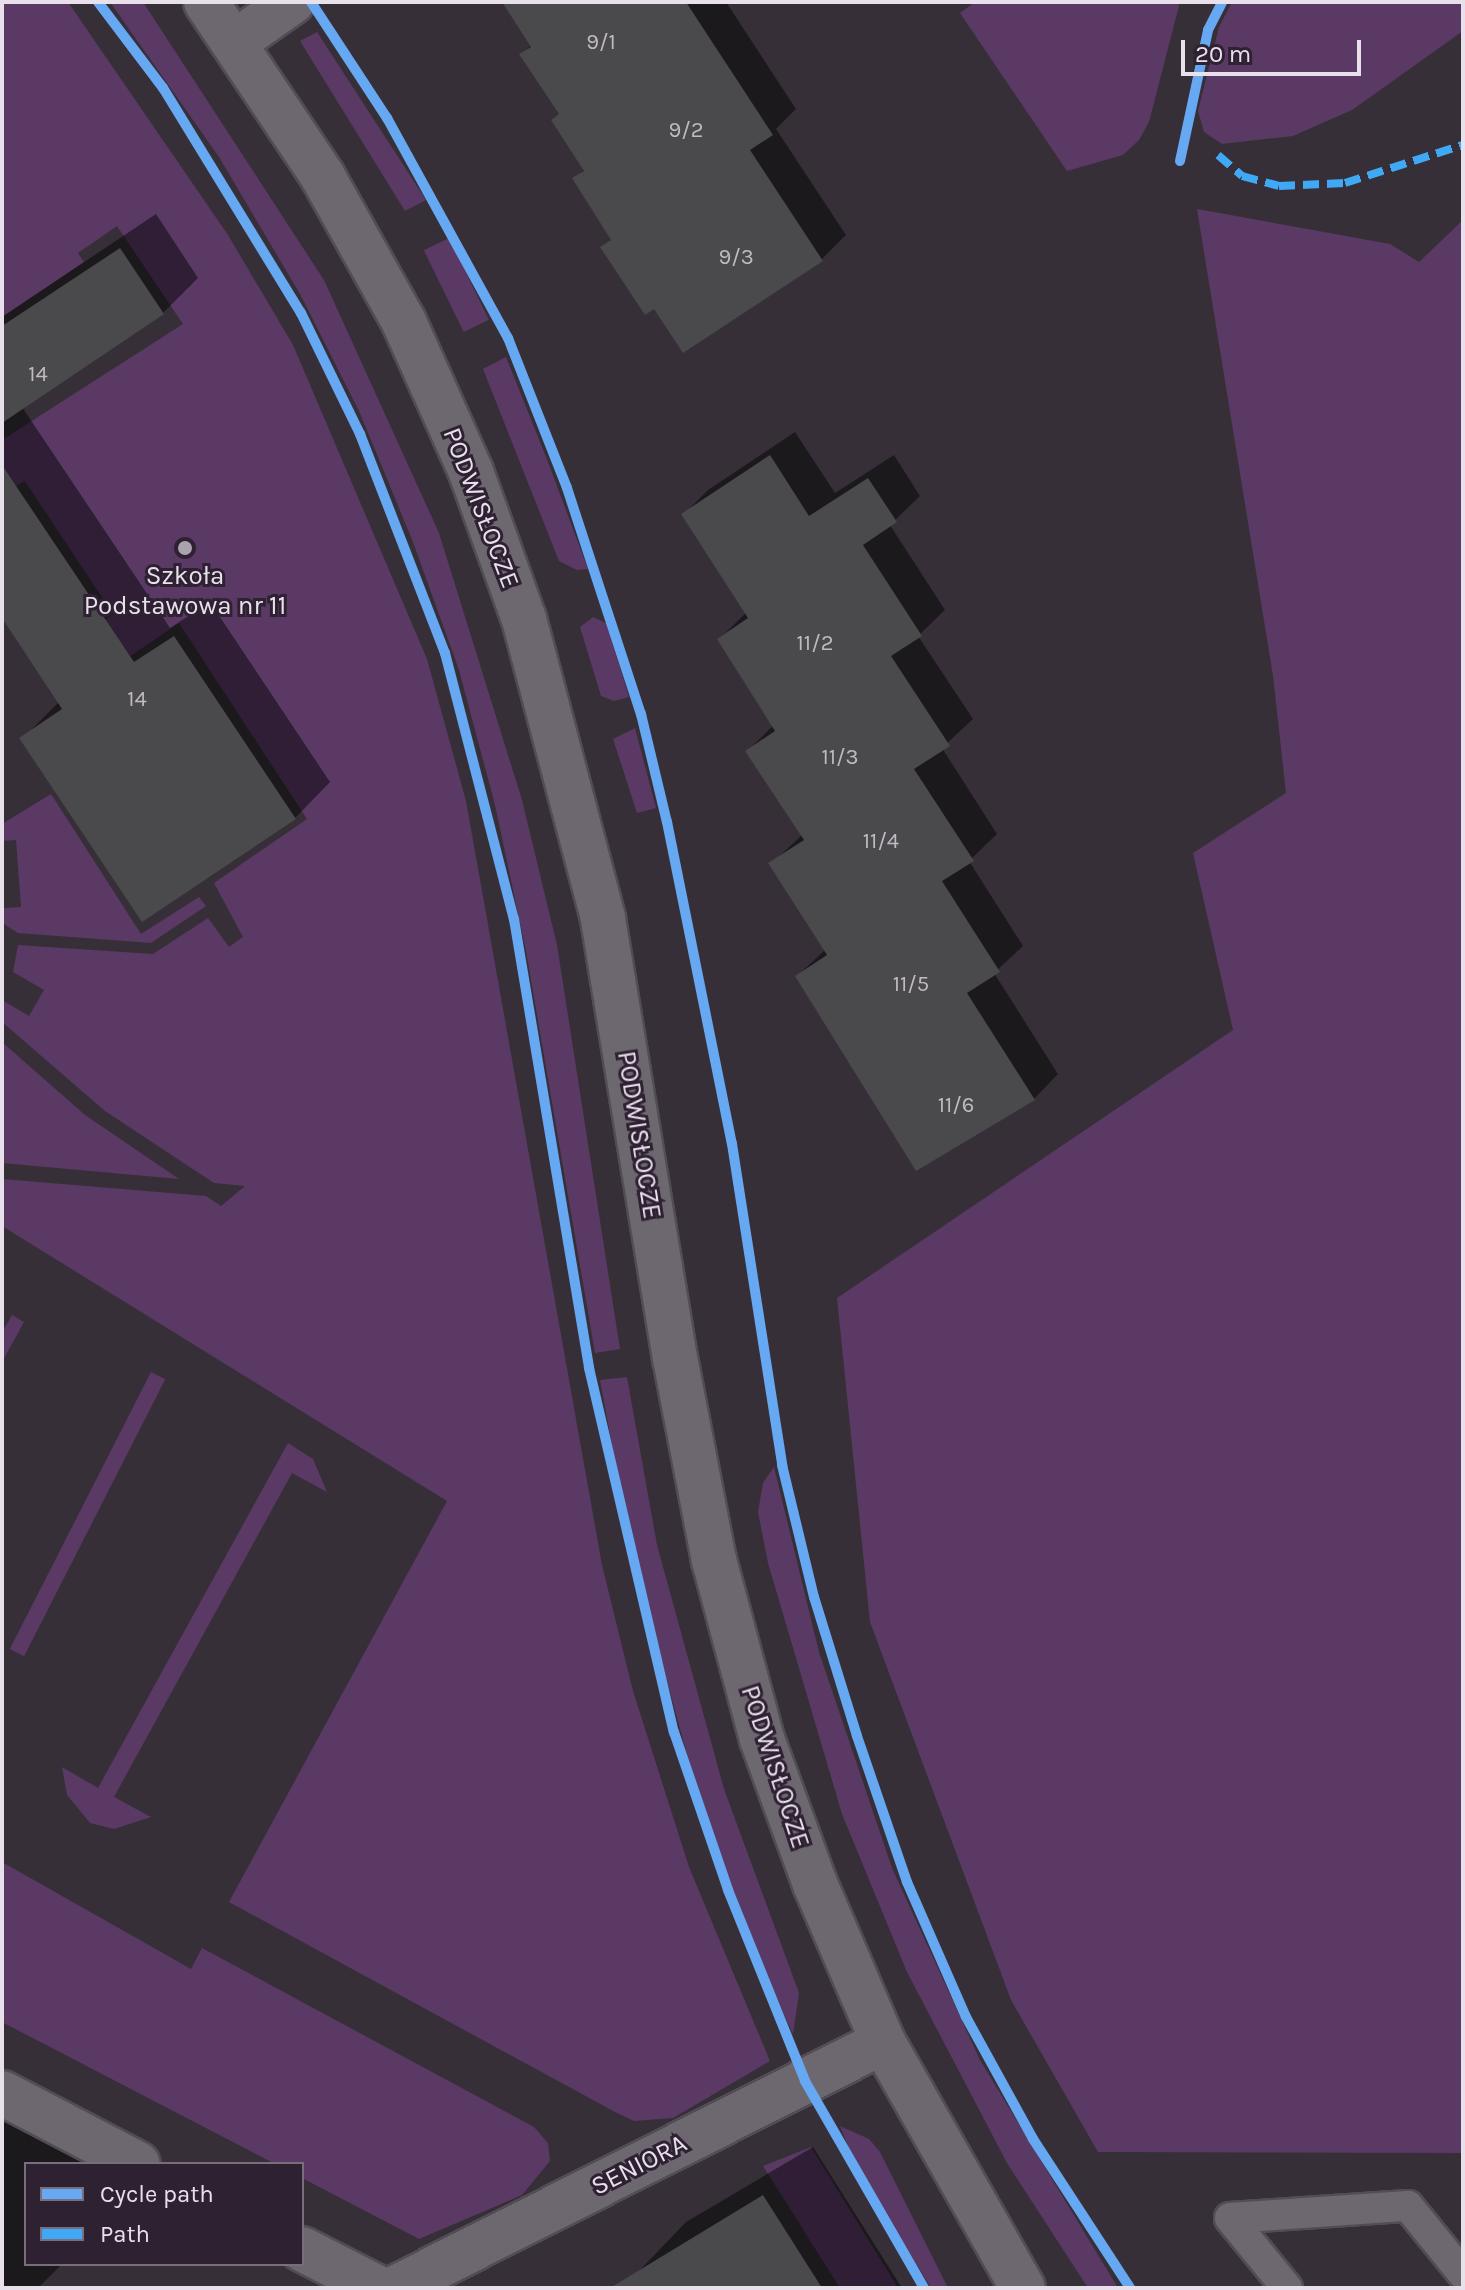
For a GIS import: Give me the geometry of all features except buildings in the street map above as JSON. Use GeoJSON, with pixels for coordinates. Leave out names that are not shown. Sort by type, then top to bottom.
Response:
{"type":"FeatureCollection","features":[{"type":"Feature","properties":{"kind":"street","name":"PODWISŁOCZE"},"geometry":{"type":"LineString","coordinates":[[206,2],[323,177],[404,322],[471,472],[524,619],[578,809],[603,919],[675,1358],[714,1560],[762,1739],[815,1884],[883,2042],[1023,2288]]}},
{"type":"Feature","properties":{"kind":"street"},"geometry":{"type":"LineString","coordinates":[[235,42],[292,2]]}},
{"type":"Feature","properties":{"kind":"street","name":"SENIORA"},"geometry":{"type":"LineString","coordinates":[[395,2288],[883,2042]]}},
{"type":"Feature","properties":{"kind":"street"},"geometry":{"type":"LineString","coordinates":[[2,2093],[134,2162]]}},
{"type":"Feature","properties":{"kind":"street"},"geometry":{"type":"LineString","coordinates":[[304,2250],[378,2288]]}},
{"type":"Feature","properties":{"kind":"lane"},"geometry":{"type":"LineString","coordinates":[[1287,2288],[1230,2218],[1408,2206],[1463,2274]]}},
{"type":"Feature","properties":{"kind":"shaded area"},"geometry":{"type":"Polygon","coordinates":[[[2,2],[68,2],[228,235],[293,345],[427,659],[466,801],[602,1565],[633,1691],[689,1867],[770,2061],[673,2118],[634,2121],[615,2112],[229,1902],[447,1501],[2,1226],[2,1179],[206,1196],[221,1206],[245,1186],[214,1183],[105,1111],[2,1022],[2,1000],[29,1016],[44,990],[13,972],[18,945],[153,954],[208,918],[229,947],[243,937],[214,883],[307,819],[179,623],[92,682],[67,647],[113,614],[25,481],[2,494],[2,440],[183,324],[117,226],[78,253],[84,262],[2,317],[2,2]]]}},
{"type":"Feature","properties":{"kind":"shaded area"},"geometry":{"type":"Polygon","coordinates":[[[110,2],[143,2],[324,280],[439,533],[522,800],[557,945],[620,1349],[595,1353],[526,951],[495,805],[459,670],[413,542],[359,411],[300,294],[219,157],[110,2]]]}},
{"type":"Feature","properties":{"kind":"shaded area"},"geometry":{"type":"Polygon","coordinates":[[[975,2],[1180,2],[1149,122],[1139,140],[1123,155],[1067,171],[960,13],[975,2]]]}},
{"type":"Feature","properties":{"kind":"shaded area"},"geometry":{"type":"Polygon","coordinates":[[[1232,2],[1463,2],[1463,31],[1352,110],[1293,136],[1222,144],[1204,132],[1198,111],[1219,27],[1232,2]]]}},
{"type":"Feature","properties":{"kind":"shaded area"},"geometry":{"type":"Polygon","coordinates":[[[317,32],[426,200],[405,211],[300,41],[317,32]]]}},
{"type":"Feature","properties":{"kind":"shaded area"},"geometry":{"type":"Polygon","coordinates":[[[1197,209],[1390,244],[1419,262],[1463,220],[1463,2153],[1098,2152],[1011,2000],[870,1622],[837,1298],[1233,1030],[1193,853],[1286,793],[1273,676],[1197,209]]]}},
{"type":"Feature","properties":{"kind":"shaded area"},"geometry":{"type":"Polygon","coordinates":[[[449,238],[489,320],[464,332],[424,250],[449,238]]]}},
{"type":"Feature","properties":{"kind":"shaded area"},"geometry":{"type":"Polygon","coordinates":[[[506,357],[588,569],[577,570],[559,561],[483,369],[506,357]]]}},
{"type":"Feature","properties":{"kind":"shaded area"},"geometry":{"type":"Polygon","coordinates":[[[593,617],[606,623],[629,697],[614,701],[601,696],[580,627],[593,617]]]}},
{"type":"Feature","properties":{"kind":"shaded area"},"geometry":{"type":"Polygon","coordinates":[[[635,728],[656,808],[637,813],[613,739],[635,728]]]}},
{"type":"Feature","properties":{"kind":"shaded area"},"geometry":{"type":"Polygon","coordinates":[[[51,794],[141,934],[199,897],[206,906],[151,943],[18,933],[4,924],[3,908],[21,907],[16,840],[2,841],[2,824],[51,794]]]}},
{"type":"Feature","properties":{"kind":"shaded area"},"geometry":{"type":"Polygon","coordinates":[[[2,1042],[85,1115],[179,1179],[2,1163],[2,1042]]]}},
{"type":"Feature","properties":{"kind":"shaded area"},"geometry":{"type":"Polygon","coordinates":[[[12,1315],[24,1322],[2,1362],[2,1333],[12,1315]]]}},
{"type":"Feature","properties":{"kind":"shaded area"},"geometry":{"type":"Polygon","coordinates":[[[151,1372],[165,1379],[24,1656],[10,1649],[151,1372]]]}},
{"type":"Feature","properties":{"kind":"shaded area"},"geometry":{"type":"Polygon","coordinates":[[[627,1377],[657,1545],[724,1789],[799,1993],[793,2034],[762,1967],[697,1792],[630,1543],[600,1380],[627,1377]]]}},
{"type":"Feature","properties":{"kind":"shaded area"},"geometry":{"type":"Polygon","coordinates":[[[288,1443],[313,1459],[327,1492],[292,1473],[114,1797],[151,1817],[114,1829],[90,1823],[67,1795],[62,1767],[98,1788],[288,1443]]]}},
{"type":"Feature","properties":{"kind":"shaded area"},"geometry":{"type":"Polygon","coordinates":[[[774,1467],[819,1652],[892,1868],[980,2060],[1118,2288],[1088,2288],[1007,2163],[907,1972],[842,1814],[768,1563],[758,1512],[763,1483],[774,1467]]]}},
{"type":"Feature","properties":{"kind":"shaded area"},"geometry":{"type":"Polygon","coordinates":[[[2,1862],[191,1969],[202,1948],[534,2127],[548,2143],[550,2161],[522,2195],[419,2239],[304,2179],[304,2162],[271,2162],[2,2022],[2,1862]]]}},
{"type":"Feature","properties":{"kind":"shaded area"},"geometry":{"type":"Polygon","coordinates":[[[840,2126],[869,2139],[880,2152],[948,2288],[931,2288],[857,2168],[840,2126]]]}},
{"type":"Feature","properties":{"kind":"shaded area"},"geometry":{"type":"Polygon","coordinates":[[[811,2147],[898,2288],[840,2288],[763,2166],[811,2147]]]}},
{"type":"Feature","properties":{"kind":"marked path"},"geometry":{"type":"LineString","coordinates":[[1218,155],[1242,176],[1279,186],[1345,183],[1463,145]]}},
{"type":"Feature","properties":{"kind":"cycle path"},"geometry":{"type":"LineString","coordinates":[[98,2],[163,88],[301,313],[360,434],[445,653],[514,919],[589,1368],[674,1732],[728,1890],[805,2081],[924,2288]]}},
{"type":"Feature","properties":{"kind":"cycle path"},"geometry":{"type":"LineString","coordinates":[[311,2],[387,118],[508,338],[567,488],[641,714],[667,822],[732,1144],[782,1465],[814,1597],[857,1736],[907,1882],[966,2017],[1033,2139],[1130,2288]]}},
{"type":"Feature","properties":{"kind":"cycle path"},"geometry":{"type":"LineString","coordinates":[[1180,161],[1208,30],[1222,2]]}},
{"type":"Feature","properties":{"kind":"place","name":"Szkoła Podstawowa nr 11"},"geometry":{"type":"Point","coordinates":[185,548]}}]}
